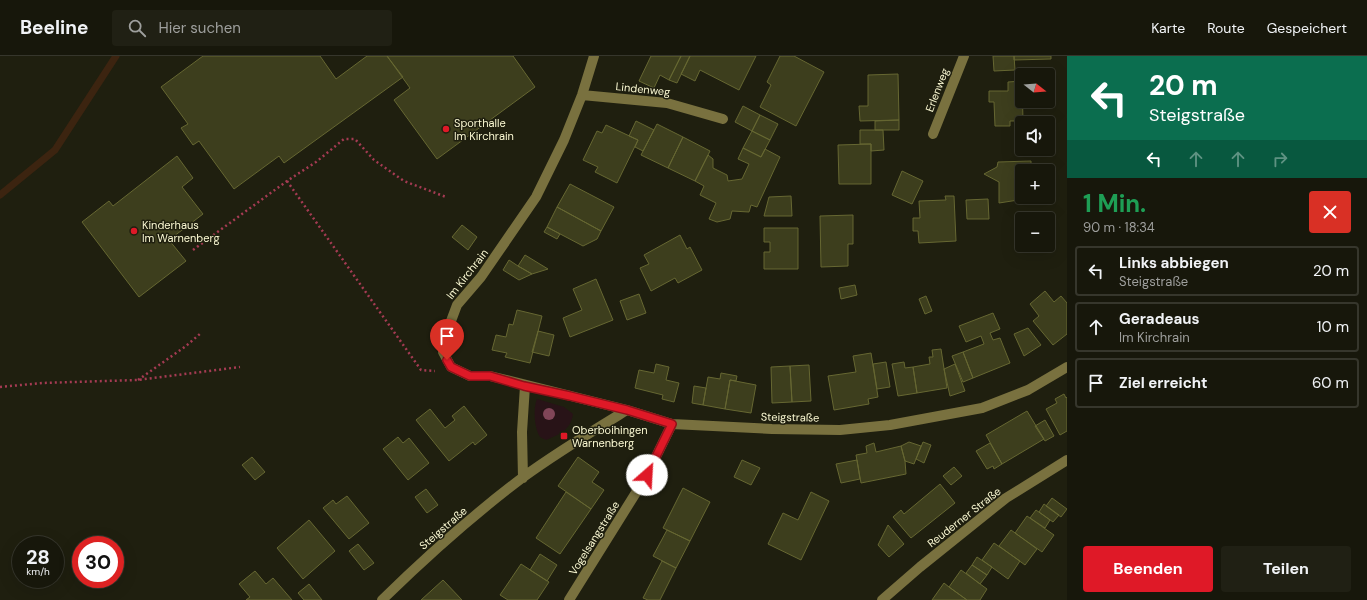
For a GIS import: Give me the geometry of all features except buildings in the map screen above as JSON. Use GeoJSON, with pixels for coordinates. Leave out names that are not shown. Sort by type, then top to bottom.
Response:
{"type":"FeatureCollection","features":[{"type":"Feature","properties":{"kind":"street","name":"Im Kirchrain"},"geometry":{"type":"LineString","coordinates":[[451,367],[443,352],[445,337],[457,305],[485,272],[536,197],[564,140],[582,95],[594,56]]}},
{"type":"Feature","properties":{"kind":"street","name":"Erlenweg"},"geometry":{"type":"LineString","coordinates":[[933,134],[964,56]]}},
{"type":"Feature","properties":{"kind":"street","name":"Lindenweg"},"geometry":{"type":"LineString","coordinates":[[582,95],[667,103],[723,118]]}},
{"type":"Feature","properties":{"kind":"street"},"geometry":{"type":"LineString","coordinates":[[451,367],[470,376],[490,376],[524,386],[627,410]]}},
{"type":"Feature","properties":{"kind":"street","name":"Steigstraße"},"geometry":{"type":"LineString","coordinates":[[382,600],[464,525],[523,478],[581,438],[627,410],[672,424],[772,429],[840,430],[890,425],[982,408],[1028,390],[1067,367]]}},
{"type":"Feature","properties":{"kind":"street"},"geometry":{"type":"LineString","coordinates":[[523,478],[522,432],[524,386]]}},
{"type":"Feature","properties":{"kind":"street","name":"Vogelsangstraße"},"geometry":{"type":"LineString","coordinates":[[569,600],[647,475],[672,424]]}},
{"type":"Feature","properties":{"kind":"street","name":"Reuderner Straße"},"geometry":{"type":"LineString","coordinates":[[882,600],[920,567],[1006,498],[1067,460]]}},
{"type":"Feature","properties":{"kind":"path"},"geometry":{"type":"LineString","coordinates":[[193,250],[287,181],[316,162],[344,139],[355,139],[374,160],[404,181],[446,197]]}},
{"type":"Feature","properties":{"kind":"path"},"geometry":{"type":"LineString","coordinates":[[287,181],[421,370],[433,372],[451,367]]}},
{"type":"Feature","properties":{"kind":"path"},"geometry":{"type":"LineString","coordinates":[[138,380],[186,346],[201,333]]}},
{"type":"Feature","properties":{"kind":"path"},"geometry":{"type":"LineString","coordinates":[[0,387],[42,383],[138,380],[240,367]]}},
{"type":"Feature","properties":{"kind":"shaded area"},"geometry":{"type":"Polygon","coordinates":[[[537,399],[564,407],[573,414],[572,420],[564,431],[546,440],[540,437],[536,429],[535,413],[537,399]]]}},
{"type":"Feature","properties":{"kind":"waterway"},"geometry":{"type":"LineString","coordinates":[[0,195],[55,150],[116,56]]}},
{"type":"Feature","properties":{"kind":"place","name":"Sporthalle Im Kirchrain"},"geometry":{"type":"Point","coordinates":[446,129]}},
{"type":"Feature","properties":{"kind":"place","name":"Kinderhaus Im Warnenberg"},"geometry":{"type":"Point","coordinates":[134,231]}},
{"type":"Feature","properties":{"kind":"place","name":"Oberboihingen Warnenberg"},"geometry":{"type":"Point","coordinates":[564,436]}},
{"type":"Feature","properties":{"kind":"route"},"geometry":{"type":"LineString","coordinates":[[447,360],[451,367],[470,376],[490,376],[524,386],[627,410],[672,424],[647,475]]}}]}
